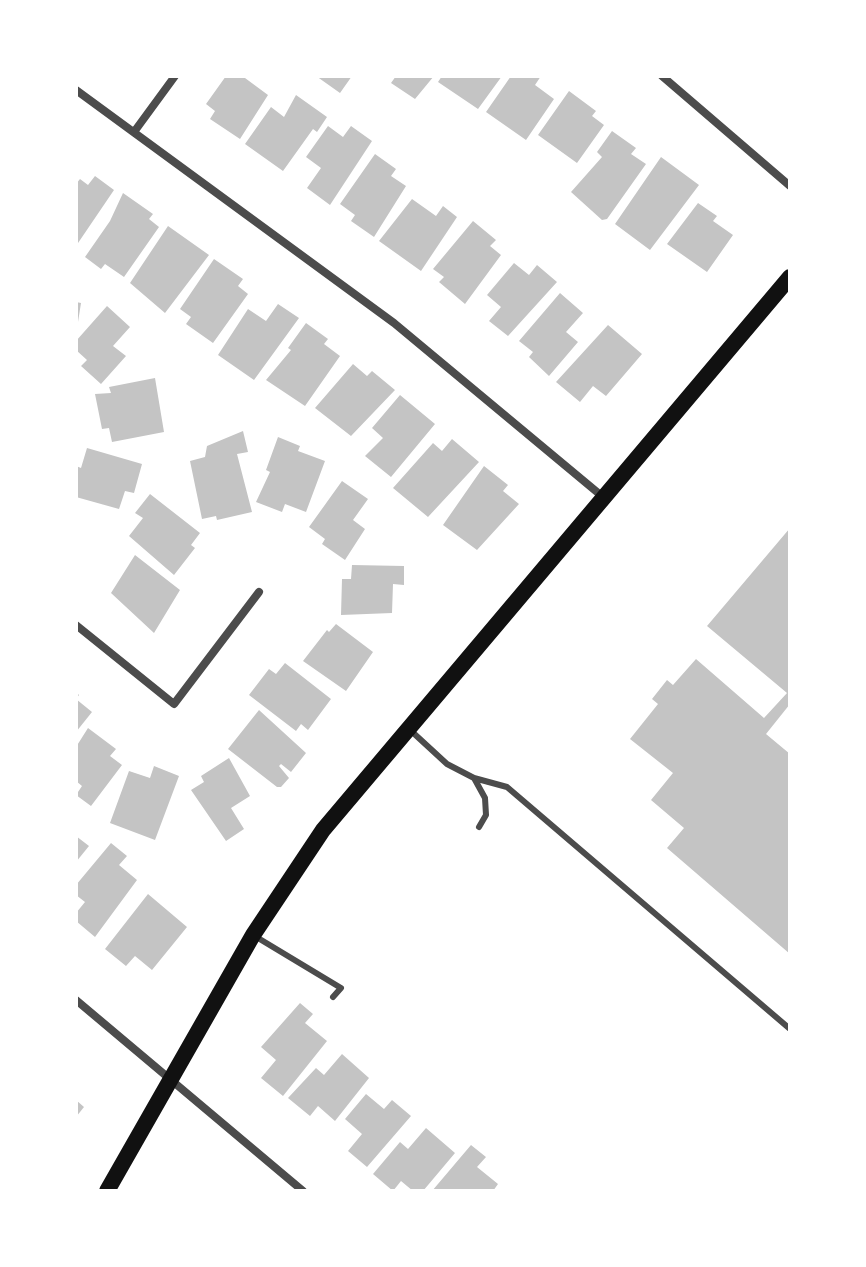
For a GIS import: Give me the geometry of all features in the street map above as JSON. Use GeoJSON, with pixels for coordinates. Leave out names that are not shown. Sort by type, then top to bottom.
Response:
{"type":"FeatureCollection","features":[{"type":"Feature","properties":{"kind":"main road"},"geometry":{"type":"LineString","coordinates":[[107,1191],[253,935],[323,830],[790,277]]}},
{"type":"Feature","properties":{"kind":"street"},"geometry":{"type":"LineString","coordinates":[[134,132],[175,76]]}},
{"type":"Feature","properties":{"kind":"street"},"geometry":{"type":"LineString","coordinates":[[662,76],[790,186]]}},
{"type":"Feature","properties":{"kind":"street"},"geometry":{"type":"LineString","coordinates":[[76,90],[417,340],[603,497]]}},
{"type":"Feature","properties":{"kind":"street"},"geometry":{"type":"LineString","coordinates":[[76,625],[174,704],[259,592]]}},
{"type":"Feature","properties":{"kind":"street"},"geometry":{"type":"LineString","coordinates":[[76,1000],[303,1191]]}},
{"type":"Feature","properties":{"kind":"lane"},"geometry":{"type":"LineString","coordinates":[[409,728],[447,764],[474,778],[507,787],[790,1029]]}},
{"type":"Feature","properties":{"kind":"lane"},"geometry":{"type":"LineString","coordinates":[[474,778],[485,798],[486,815],[479,827]]}},
{"type":"Feature","properties":{"kind":"lane"},"geometry":{"type":"LineString","coordinates":[[253,935],[341,988],[333,997]]}},
{"type":"Feature","properties":{"kind":"building"},"geometry":{"type":"Polygon","coordinates":[[[226,76],[247,76],[245,78],[268,95],[240,139],[210,119],[215,111],[206,104],[226,76]]]}},
{"type":"Feature","properties":{"kind":"building"},"geometry":{"type":"Polygon","coordinates":[[[316,76],[352,76],[340,93],[316,76]]]}},
{"type":"Feature","properties":{"kind":"building"},"geometry":{"type":"Polygon","coordinates":[[[396,76],[434,76],[415,99],[391,83],[396,76]]]}},
{"type":"Feature","properties":{"kind":"building"},"geometry":{"type":"Polygon","coordinates":[[[442,76],[502,76],[478,109],[438,82],[442,76]]]}},
{"type":"Feature","properties":{"kind":"building"},"geometry":{"type":"Polygon","coordinates":[[[511,76],[541,76],[535,85],[554,99],[526,140],[486,112],[511,76]]]}},
{"type":"Feature","properties":{"kind":"building"},"geometry":{"type":"Polygon","coordinates":[[[569,91],[596,111],[592,116],[604,125],[577,163],[538,135],[569,91]]]}},
{"type":"Feature","properties":{"kind":"building"},"geometry":{"type":"Polygon","coordinates":[[[296,95],[327,117],[317,132],[313,129],[283,171],[245,144],[271,107],[284,117],[296,95]]]}},
{"type":"Feature","properties":{"kind":"building"},"geometry":{"type":"Polygon","coordinates":[[[328,126],[343,137],[351,126],[372,141],[330,205],[307,188],[321,168],[306,157],[328,126]]]}},
{"type":"Feature","properties":{"kind":"building"},"geometry":{"type":"Polygon","coordinates":[[[612,131],[636,148],[631,154],[646,164],[607,219],[602,220],[571,192],[602,157],[597,152],[612,131]]]}},
{"type":"Feature","properties":{"kind":"building"},"geometry":{"type":"Polygon","coordinates":[[[375,154],[396,169],[391,176],[406,186],[374,237],[351,221],[355,215],[340,204],[375,154]]]}},
{"type":"Feature","properties":{"kind":"building"},"geometry":{"type":"Polygon","coordinates":[[[661,157],[699,185],[650,250],[615,224],[661,157]]]}},
{"type":"Feature","properties":{"kind":"building"},"geometry":{"type":"Polygon","coordinates":[[[95,176],[114,190],[76,246],[76,184],[80,179],[88,185],[95,176]]]}},
{"type":"Feature","properties":{"kind":"building"},"geometry":{"type":"Polygon","coordinates":[[[123,193],[153,214],[149,219],[159,227],[124,277],[105,264],[101,269],[85,257],[110,221],[123,193]]]}},
{"type":"Feature","properties":{"kind":"building"},"geometry":{"type":"Polygon","coordinates":[[[412,199],[436,216],[443,206],[457,217],[421,271],[379,241],[412,199]]]}},
{"type":"Feature","properties":{"kind":"building"},"geometry":{"type":"Polygon","coordinates":[[[698,203],[717,216],[713,221],[733,235],[707,272],[667,244],[698,203]]]}},
{"type":"Feature","properties":{"kind":"building"},"geometry":{"type":"Polygon","coordinates":[[[473,221],[496,240],[490,246],[501,255],[465,304],[439,282],[444,277],[433,269],[473,221]]]}},
{"type":"Feature","properties":{"kind":"building"},"geometry":{"type":"Polygon","coordinates":[[[168,226],[209,255],[165,313],[130,283],[168,226]]]}},
{"type":"Feature","properties":{"kind":"building"},"geometry":{"type":"Polygon","coordinates":[[[214,259],[243,279],[238,286],[248,294],[213,343],[186,324],[191,317],[180,309],[214,259]]]}},
{"type":"Feature","properties":{"kind":"building"},"geometry":{"type":"Polygon","coordinates":[[[514,263],[529,275],[537,265],[557,282],[508,336],[489,321],[501,307],[487,295],[514,263]]]}},
{"type":"Feature","properties":{"kind":"building"},"geometry":{"type":"Polygon","coordinates":[[[560,293],[583,313],[566,332],[578,342],[549,376],[529,357],[533,352],[519,341],[560,293]]]}},
{"type":"Feature","properties":{"kind":"building"},"geometry":{"type":"Polygon","coordinates":[[[76,302],[81,303],[78,322],[76,322],[76,302]]]}},
{"type":"Feature","properties":{"kind":"building"},"geometry":{"type":"Polygon","coordinates":[[[278,304],[299,318],[254,380],[218,355],[248,309],[266,321],[278,304]]]}},
{"type":"Feature","properties":{"kind":"building"},"geometry":{"type":"Polygon","coordinates":[[[107,306],[130,327],[113,346],[126,356],[101,384],[81,366],[87,360],[76,350],[76,341],[107,306]]]}},
{"type":"Feature","properties":{"kind":"building"},"geometry":{"type":"Polygon","coordinates":[[[306,323],[328,339],[324,344],[340,356],[305,406],[266,380],[291,350],[288,348],[306,323]]]}},
{"type":"Feature","properties":{"kind":"building"},"geometry":{"type":"Polygon","coordinates":[[[608,325],[642,354],[606,396],[593,386],[580,402],[556,382],[608,325]]]}},
{"type":"Feature","properties":{"kind":"building"},"geometry":{"type":"Polygon","coordinates":[[[353,364],[367,376],[372,371],[395,390],[351,436],[315,408],[353,364]]]}},
{"type":"Feature","properties":{"kind":"building"},"geometry":{"type":"Polygon","coordinates":[[[155,378],[164,432],[112,442],[109,428],[102,429],[95,394],[111,393],[109,387],[155,378]]]}},
{"type":"Feature","properties":{"kind":"building"},"geometry":{"type":"Polygon","coordinates":[[[400,395],[435,424],[391,477],[365,456],[383,438],[372,428],[400,395]]]}},
{"type":"Feature","properties":{"kind":"building"},"geometry":{"type":"Polygon","coordinates":[[[243,431],[248,452],[237,454],[252,512],[217,520],[216,516],[202,519],[190,461],[205,457],[207,446],[243,431]]]}},
{"type":"Feature","properties":{"kind":"building"},"geometry":{"type":"Polygon","coordinates":[[[278,437],[300,446],[298,451],[325,461],[306,512],[285,504],[282,512],[256,502],[270,472],[266,470],[278,437]]]}},
{"type":"Feature","properties":{"kind":"building"},"geometry":{"type":"Polygon","coordinates":[[[452,439],[479,462],[428,517],[393,488],[433,443],[442,451],[452,439]]]}},
{"type":"Feature","properties":{"kind":"building"},"geometry":{"type":"Polygon","coordinates":[[[87,448],[142,464],[134,493],[125,491],[119,509],[76,497],[76,466],[81,468],[87,448]]]}},
{"type":"Feature","properties":{"kind":"building"},"geometry":{"type":"Polygon","coordinates":[[[484,466],[508,485],[503,491],[519,504],[477,550],[443,525],[484,466]]]}},
{"type":"Feature","properties":{"kind":"building"},"geometry":{"type":"Polygon","coordinates":[[[342,481],[368,499],[353,520],[365,529],[345,560],[322,544],[325,539],[309,527],[342,481]]]}},
{"type":"Feature","properties":{"kind":"building"},"geometry":{"type":"Polygon","coordinates":[[[150,494],[200,533],[191,545],[195,548],[174,575],[129,536],[143,518],[135,513],[150,494]]]}},
{"type":"Feature","properties":{"kind":"building"},"geometry":{"type":"Polygon","coordinates":[[[790,528],[790,704],[766,734],[790,754],[790,954],[667,848],[684,828],[651,800],[673,773],[630,739],[658,704],[652,699],[667,680],[673,685],[696,659],[764,718],[787,693],[707,626],[790,528]]]}},
{"type":"Feature","properties":{"kind":"building"},"geometry":{"type":"Polygon","coordinates":[[[135,555],[180,590],[154,633],[111,593],[135,555]]]}},
{"type":"Feature","properties":{"kind":"building"},"geometry":{"type":"Polygon","coordinates":[[[352,565],[404,566],[404,585],[393,584],[392,613],[341,615],[342,579],[351,579],[352,565]]]}},
{"type":"Feature","properties":{"kind":"building"},"geometry":{"type":"Polygon","coordinates":[[[336,624],[373,652],[346,691],[303,661],[327,630],[329,632],[336,624]]]}},
{"type":"Feature","properties":{"kind":"building"},"geometry":{"type":"Polygon","coordinates":[[[285,663],[331,699],[308,730],[301,724],[296,731],[249,695],[269,669],[276,674],[285,663]]]}},
{"type":"Feature","properties":{"kind":"building"},"geometry":{"type":"Polygon","coordinates":[[[76,699],[92,712],[76,732],[76,699]]]}},
{"type":"Feature","properties":{"kind":"building"},"geometry":{"type":"Polygon","coordinates":[[[259,710],[306,753],[291,772],[281,764],[279,766],[289,778],[281,787],[228,749],[259,710]]]}},
{"type":"Feature","properties":{"kind":"building"},"geometry":{"type":"Polygon","coordinates":[[[88,728],[116,749],[110,756],[122,765],[91,806],[76,795],[82,786],[76,781],[76,747],[88,728]]]}},
{"type":"Feature","properties":{"kind":"building"},"geometry":{"type":"Polygon","coordinates":[[[229,758],[250,796],[231,808],[244,829],[226,841],[191,790],[204,782],[201,776],[229,758]]]}},
{"type":"Feature","properties":{"kind":"building"},"geometry":{"type":"Polygon","coordinates":[[[154,766],[179,776],[155,840],[110,823],[129,771],[150,778],[154,766]]]}},
{"type":"Feature","properties":{"kind":"building"},"geometry":{"type":"Polygon","coordinates":[[[76,836],[89,846],[76,862],[76,836]]]}},
{"type":"Feature","properties":{"kind":"building"},"geometry":{"type":"Polygon","coordinates":[[[111,843],[127,856],[119,865],[137,880],[95,937],[76,921],[76,913],[85,902],[76,895],[76,885],[111,843]]]}},
{"type":"Feature","properties":{"kind":"building"},"geometry":{"type":"Polygon","coordinates":[[[148,894],[187,927],[152,970],[135,956],[126,966],[105,949],[148,894]]]}},
{"type":"Feature","properties":{"kind":"building"},"geometry":{"type":"Polygon","coordinates":[[[300,1003],[313,1014],[305,1023],[327,1041],[283,1096],[261,1078],[276,1060],[261,1047],[300,1003]]]}},
{"type":"Feature","properties":{"kind":"building"},"geometry":{"type":"Polygon","coordinates":[[[342,1054],[369,1078],[335,1121],[318,1106],[310,1116],[288,1098],[316,1068],[324,1075],[342,1054]]]}},
{"type":"Feature","properties":{"kind":"building"},"geometry":{"type":"Polygon","coordinates":[[[366,1094],[384,1109],[392,1100],[411,1116],[367,1167],[348,1151],[362,1134],[345,1119],[366,1094]]]}},
{"type":"Feature","properties":{"kind":"building"},"geometry":{"type":"Polygon","coordinates":[[[76,1100],[84,1107],[76,1117],[76,1100]]]}},
{"type":"Feature","properties":{"kind":"building"},"geometry":{"type":"Polygon","coordinates":[[[426,1128],[455,1153],[423,1191],[413,1191],[401,1181],[393,1191],[373,1174],[400,1142],[408,1149],[426,1128]]]}},
{"type":"Feature","properties":{"kind":"building"},"geometry":{"type":"Polygon","coordinates":[[[471,1145],[486,1157],[477,1167],[498,1184],[493,1191],[432,1191],[471,1145]]]}}]}
